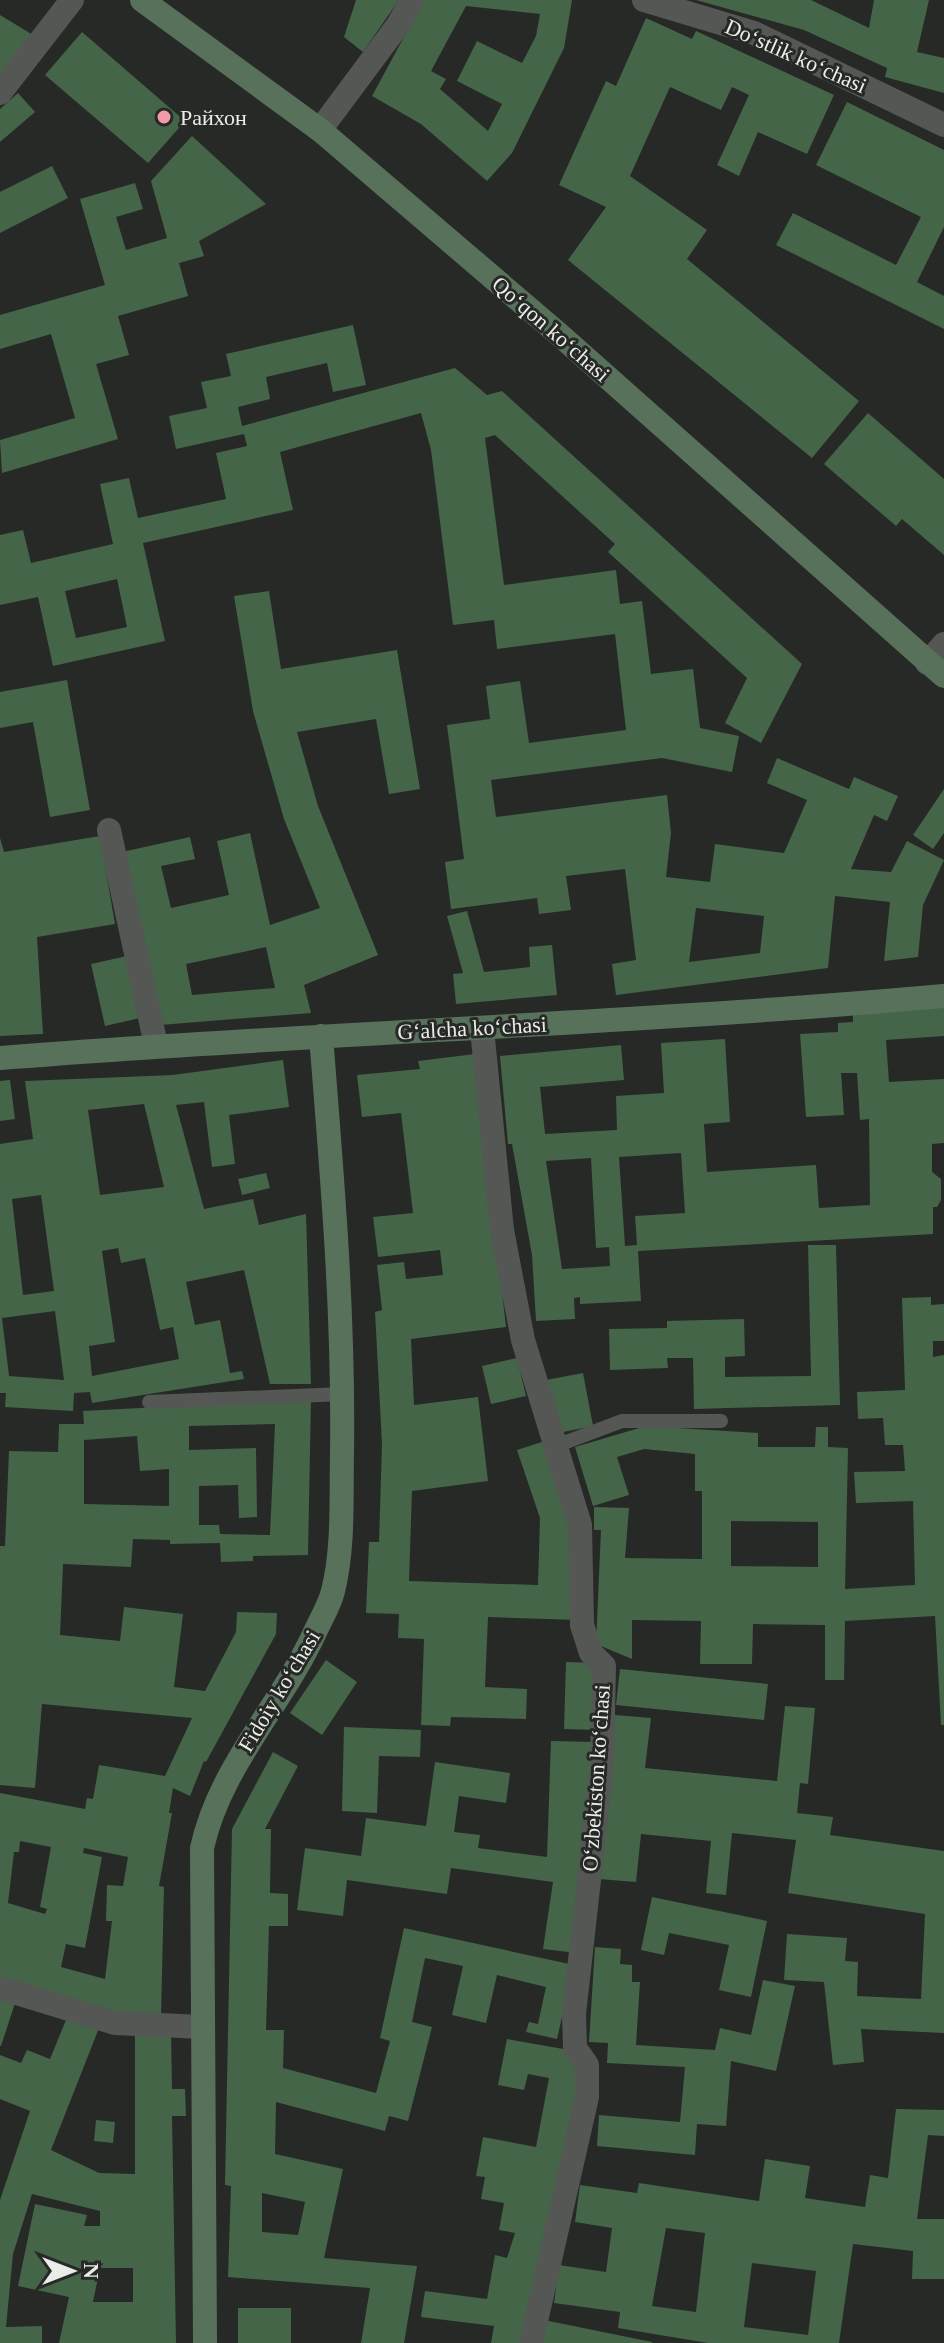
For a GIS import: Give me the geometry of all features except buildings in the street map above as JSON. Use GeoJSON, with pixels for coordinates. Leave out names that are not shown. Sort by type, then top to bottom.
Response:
{"type":"FeatureCollection","features":[{"type":"Feature","properties":{"kind":"street"},"geometry":{"type":"LineString","coordinates":[[0,93],[72,0]]}},
{"type":"Feature","properties":{"kind":"street","name":"Qoʻqon koʻchasi"},"geometry":{"type":"LineString","coordinates":[[142,0],[320,130],[561,336],[936,669]]}},
{"type":"Feature","properties":{"kind":"street"},"geometry":{"type":"LineString","coordinates":[[320,130],[398,25],[412,0]]}},
{"type":"Feature","properties":{"kind":"street","name":"Doʻstlik koʻchasi"},"geometry":{"type":"LineString","coordinates":[[644,0],[754,33],[944,125]]}},
{"type":"Feature","properties":{"kind":"street"},"geometry":{"type":"LineString","coordinates":[[936,669],[944,644]]}},
{"type":"Feature","properties":{"kind":"street"},"geometry":{"type":"LineString","coordinates":[[109,830],[156,1045]]}},
{"type":"Feature","properties":{"kind":"street","name":"Gʻalcha koʻchasi"},"geometry":{"type":"LineString","coordinates":[[0,1058],[156,1045],[764,1012],[944,996]]}},
{"type":"Feature","properties":{"kind":"street","name":"Oʻzbekiston koʻchasi"},"geometry":{"type":"LineString","coordinates":[[482,1029],[502,1230],[523,1340],[553,1447],[580,1525],[582,1625],[591,1653],[604,1666],[603,1736],[574,2014],[575,2048],[587,2065],[587,2097],[531,2343]]}},
{"type":"Feature","properties":{"kind":"street","name":"Fidoiy koʻchasi"},"geometry":{"type":"LineString","coordinates":[[205,2343],[202,1848],[207,1826],[246,1744],[302,1661],[333,1593],[340,1540],[343,1394],[336,1221],[321,1036]]}},
{"type":"Feature","properties":{"kind":"street"},"geometry":{"type":"LineString","coordinates":[[0,1988],[115,2023],[202,2027]]}},
{"type":"Feature","properties":{"kind":"lane"},"geometry":{"type":"LineString","coordinates":[[149,1402],[343,1394]]}},
{"type":"Feature","properties":{"kind":"lane"},"geometry":{"type":"LineString","coordinates":[[553,1447],[622,1421],[721,1421]]}},
{"type":"Feature","properties":{"kind":"place","name":"Райхон"},"geometry":{"type":"Point","coordinates":[164,117]}}]}
